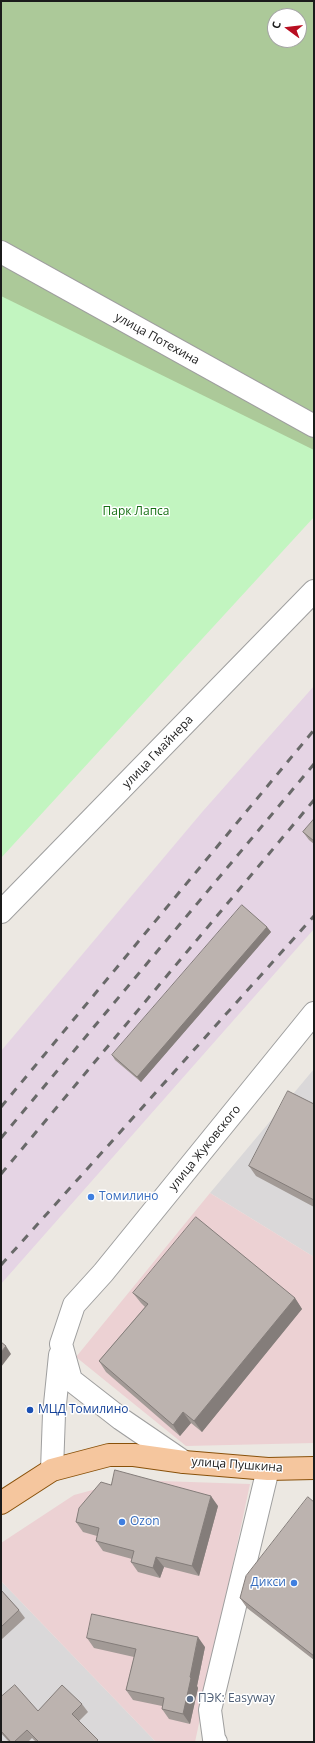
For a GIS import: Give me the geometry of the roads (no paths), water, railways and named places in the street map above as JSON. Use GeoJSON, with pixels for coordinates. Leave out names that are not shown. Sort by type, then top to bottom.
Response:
{"type":"FeatureCollection","features":[{"type":"Feature","properties":{"kind":"main road","name":"улица Пушкина"},"geometry":{"type":"LineString","coordinates":[[1,1503],[52,1470],[109,1455],[134,1455],[184,1462],[268,1470],[314,1468]]}},
{"type":"Feature","properties":{"kind":"street","name":"улица Потехина"},"geometry":{"type":"LineString","coordinates":[[1,252],[314,426]]}},
{"type":"Feature","properties":{"kind":"street","name":"улица Гмайнера"},"geometry":{"type":"LineString","coordinates":[[1,912],[314,592]]}},
{"type":"Feature","properties":{"kind":"street","name":"улица Жуковского"},"geometry":{"type":"LineString","coordinates":[[52,1470],[54,1414],[61,1344],[74,1305],[103,1273],[314,1013]]}},
{"type":"Feature","properties":{"kind":"street"},"geometry":{"type":"LineString","coordinates":[[61,1344],[71,1380],[121,1419],[184,1462]]}},
{"type":"Feature","properties":{"kind":"street"},"geometry":{"type":"LineString","coordinates":[[216,1742],[214,1739],[210,1710],[268,1470]]}},
{"type":"Feature","properties":{"kind":"railway"},"geometry":{"type":"LineString","coordinates":[[1,1107],[314,730]]}},
{"type":"Feature","properties":{"kind":"railway"},"geometry":{"type":"LineString","coordinates":[[1,1138],[314,764]]}},
{"type":"Feature","properties":{"kind":"railway"},"geometry":{"type":"LineString","coordinates":[[1,1174],[314,800]]}},
{"type":"Feature","properties":{"kind":"railway"},"geometry":{"type":"LineString","coordinates":[[1,1265],[314,916]]}},
{"type":"Feature","properties":{"kind":"place","name":"Томилино"},"geometry":{"type":"Point","coordinates":[91,1197]}},
{"type":"Feature","properties":{"kind":"place","name":"МЦД Томилино"},"geometry":{"type":"Point","coordinates":[30,1410]}},
{"type":"Feature","properties":{"kind":"place","name":"Ozon"},"geometry":{"type":"Point","coordinates":[122,1522]}},
{"type":"Feature","properties":{"kind":"place","name":"Дикси"},"geometry":{"type":"Point","coordinates":[294,1583]}},
{"type":"Feature","properties":{"kind":"place","name":"ПЭК: Easyway"},"geometry":{"type":"Point","coordinates":[190,1699]}},
{"type":"Feature","properties":{"kind":"park label","name":"Парк Лапса"},"geometry":{"type":"Point","coordinates":[136,512]}}]}
